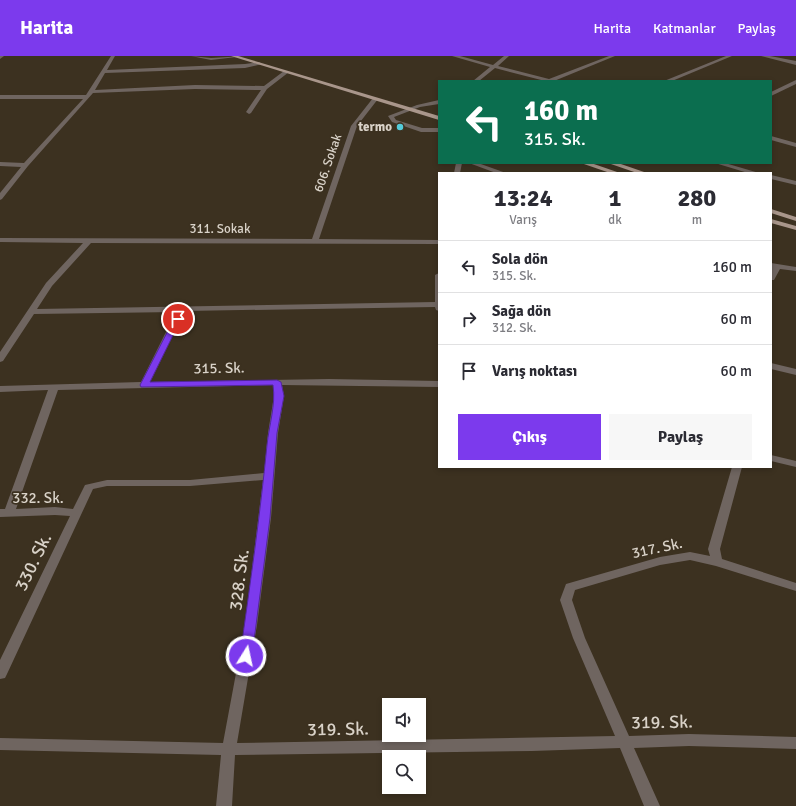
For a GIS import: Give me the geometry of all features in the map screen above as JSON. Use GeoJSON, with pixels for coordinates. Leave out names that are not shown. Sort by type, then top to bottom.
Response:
{"type":"FeatureCollection","features":[{"type":"Feature","properties":{"kind":"main road"},"geometry":{"type":"LineString","coordinates":[[237,56],[438,118]]}},
{"type":"Feature","properties":{"kind":"main road"},"geometry":{"type":"LineString","coordinates":[[252,56],[438,112]]}},
{"type":"Feature","properties":{"kind":"main road"},"geometry":{"type":"LineString","coordinates":[[587,164],[614,172]]}},
{"type":"Feature","properties":{"kind":"main road"},"geometry":{"type":"LineString","coordinates":[[613,164],[641,172]]}},
{"type":"Feature","properties":{"kind":"main road"},"geometry":{"type":"LineString","coordinates":[[772,211],[796,219]]}},
{"type":"Feature","properties":{"kind":"main road"},"geometry":{"type":"LineString","coordinates":[[772,221],[796,228]]}},
{"type":"Feature","properties":{"kind":"street"},"geometry":{"type":"LineString","coordinates":[[0,198],[26,165],[89,94],[113,56]]}},
{"type":"Feature","properties":{"kind":"street"},"geometry":{"type":"LineString","coordinates":[[193,56],[211,59],[237,56]]}},
{"type":"Feature","properties":{"kind":"street"},"geometry":{"type":"LineString","coordinates":[[454,56],[546,80]]}},
{"type":"Feature","properties":{"kind":"street"},"geometry":{"type":"LineString","coordinates":[[477,80],[507,56]]}},
{"type":"Feature","properties":{"kind":"street"},"geometry":{"type":"LineString","coordinates":[[553,80],[613,56]]}},
{"type":"Feature","properties":{"kind":"street"},"geometry":{"type":"LineString","coordinates":[[670,80],[730,56]]}},
{"type":"Feature","properties":{"kind":"street"},"geometry":{"type":"LineString","coordinates":[[763,56],[796,63]]}},
{"type":"Feature","properties":{"kind":"street"},"geometry":{"type":"LineString","coordinates":[[103,72],[245,66],[259,64]]}},
{"type":"Feature","properties":{"kind":"street"},"geometry":{"type":"LineString","coordinates":[[249,112],[265,88],[286,72]]}},
{"type":"Feature","properties":{"kind":"street"},"geometry":{"type":"LineString","coordinates":[[772,94],[796,82]]}},
{"type":"Feature","properties":{"kind":"street"},"geometry":{"type":"LineString","coordinates":[[1,97],[89,94],[195,87],[265,88]]}},
{"type":"Feature","properties":{"kind":"street"},"geometry":{"type":"LineString","coordinates":[[785,87],[796,90]]}},
{"type":"Feature","properties":{"kind":"street","name":"606. Sokak"},"geometry":{"type":"LineString","coordinates":[[315,241],[354,126],[375,99]]}},
{"type":"Feature","properties":{"kind":"street"},"geometry":{"type":"LineString","coordinates":[[438,102],[419,106],[391,116],[394,121],[421,130],[438,130]]}},
{"type":"Feature","properties":{"kind":"street"},"geometry":{"type":"LineString","coordinates":[[772,138],[796,145]]}},
{"type":"Feature","properties":{"kind":"street"},"geometry":{"type":"LineString","coordinates":[[0,164],[26,165]]}},
{"type":"Feature","properties":{"kind":"street"},"geometry":{"type":"LineString","coordinates":[[475,164],[500,172]]}},
{"type":"Feature","properties":{"kind":"street"},"geometry":{"type":"LineString","coordinates":[[722,164],[752,172]]}},
{"type":"Feature","properties":{"kind":"street"},"geometry":{"type":"LineString","coordinates":[[772,177],[796,183]]}},
{"type":"Feature","properties":{"kind":"street","name":"311. Sokak"},"geometry":{"type":"LineString","coordinates":[[0,240],[438,242]]}},
{"type":"Feature","properties":{"kind":"street"},"geometry":{"type":"LineString","coordinates":[[0,359],[49,285],[88,241]]}},
{"type":"Feature","properties":{"kind":"street"},"geometry":{"type":"LineString","coordinates":[[774,265],[796,269]]}},
{"type":"Feature","properties":{"kind":"street"},"geometry":{"type":"LineString","coordinates":[[31,312],[438,304]]}},
{"type":"Feature","properties":{"kind":"street"},"geometry":{"type":"LineString","coordinates":[[144,385],[182,309]]}},
{"type":"Feature","properties":{"kind":"street"},"geometry":{"type":"LineString","coordinates":[[772,366],[796,372]]}},
{"type":"Feature","properties":{"kind":"street","name":"315. Sk."},"geometry":{"type":"LineString","coordinates":[[0,389],[277,382],[378,382],[438,384]]}},
{"type":"Feature","properties":{"kind":"street","name":"328. Sk."},"geometry":{"type":"LineString","coordinates":[[224,806],[229,750],[251,624],[265,518],[273,433],[279,396],[277,382]]}},
{"type":"Feature","properties":{"kind":"street"},"geometry":{"type":"LineString","coordinates":[[5,513],[54,387]]}},
{"type":"Feature","properties":{"kind":"street"},"geometry":{"type":"LineString","coordinates":[[772,458],[796,464]]}},
{"type":"Feature","properties":{"kind":"street"},"geometry":{"type":"LineString","coordinates":[[717,562],[714,549],[737,468]]}},
{"type":"Feature","properties":{"kind":"street","name":"330. Sk."},"geometry":{"type":"LineString","coordinates":[[0,674],[89,487],[107,483],[190,483],[269,476]]}},
{"type":"Feature","properties":{"kind":"street","name":"332. Sk."},"geometry":{"type":"LineString","coordinates":[[5,513],[55,511],[77,513]]}},
{"type":"Feature","properties":{"kind":"street","name":"317. Sk."},"geometry":{"type":"LineString","coordinates":[[624,742],[617,722],[573,623],[566,600],[570,587],[660,561],[690,556],[717,562],[796,587]]}},
{"type":"Feature","properties":{"kind":"street","name":"319. Sk."},"geometry":{"type":"LineString","coordinates":[[0,744],[229,750],[532,745],[689,740],[796,743]]}},
{"type":"Feature","properties":{"kind":"street"},"geometry":{"type":"LineString","coordinates":[[624,742],[652,806]]}},
{"type":"Feature","properties":{"kind":"place","name":"termo"},"geometry":{"type":"Point","coordinates":[400,127]}},
{"type":"Feature","properties":{"kind":"route"},"geometry":{"type":"LineString","coordinates":[[178,319],[144,385],[277,382],[279,396],[273,433],[265,518],[246,656]]}}]}
